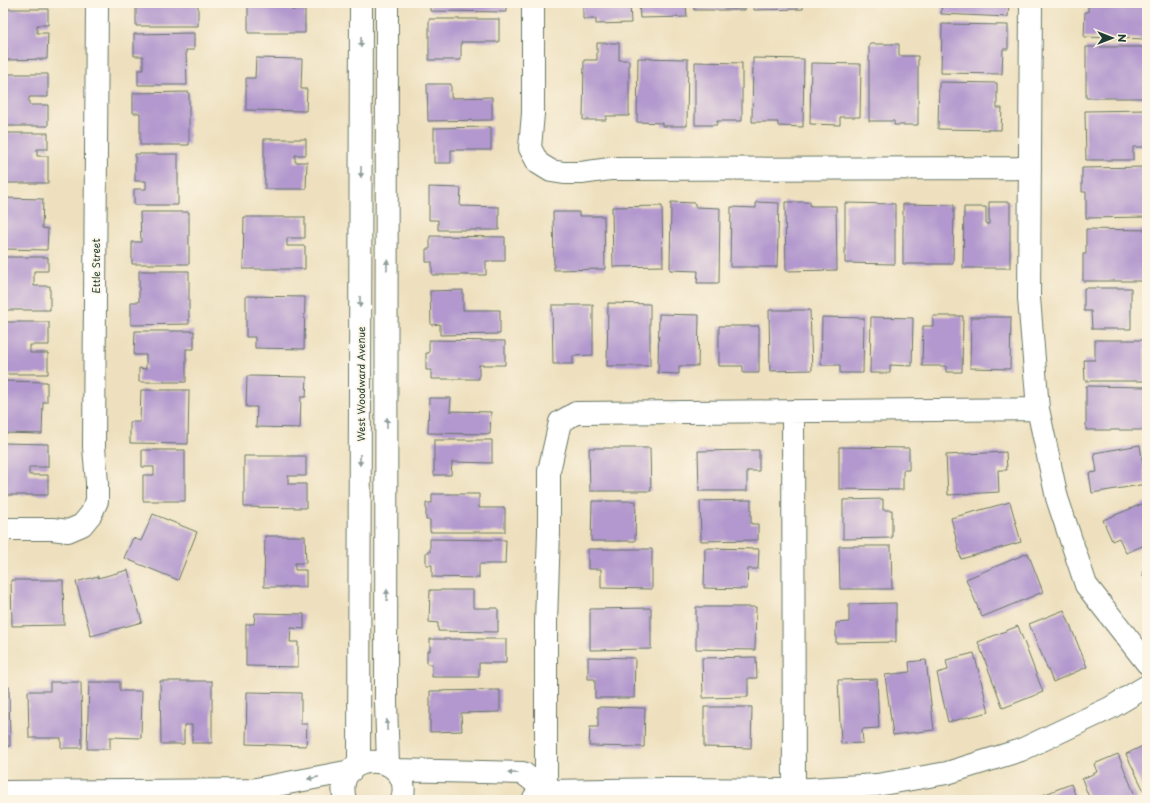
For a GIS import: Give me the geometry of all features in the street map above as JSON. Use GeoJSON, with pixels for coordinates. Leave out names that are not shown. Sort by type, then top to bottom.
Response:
{"type":"FeatureCollection","features":[{"type":"Feature","properties":{"kind":"street","name":"Ettle Street"},"geometry":{"type":"LineString","coordinates":[[3,529],[52,529],[68,531],[82,525],[91,514],[96,501],[97,483],[94,447],[97,3]]}},
{"type":"Feature","properties":{"kind":"street","name":"West Woodward Avenue"},"geometry":{"type":"LineString","coordinates":[[355,768],[362,3]]}},
{"type":"Feature","properties":{"kind":"street"},"geometry":{"type":"LineString","coordinates":[[387,3],[386,702],[391,767]]}},
{"type":"Feature","properties":{"kind":"street"},"geometry":{"type":"LineString","coordinates":[[533,3],[533,113],[530,148],[538,163],[551,171],[581,173],[618,169],[1030,168]]}},
{"type":"Feature","properties":{"kind":"street"},"geometry":{"type":"LineString","coordinates":[[1031,3],[1029,298],[1038,409],[1056,498],[1086,585],[1147,663]]}},
{"type":"Feature","properties":{"kind":"street"},"geometry":{"type":"LineString","coordinates":[[541,797],[549,532],[548,471],[560,422],[576,413],[1038,409]]}},
{"type":"Feature","properties":{"kind":"street"},"geometry":{"type":"LineString","coordinates":[[794,411],[794,795]]}},
{"type":"Feature","properties":{"kind":"street"},"geometry":{"type":"LineString","coordinates":[[541,797],[668,788],[794,795],[877,785],[947,773],[1021,750],[1110,708],[1147,686]]}},
{"type":"Feature","properties":{"kind":"street"},"geometry":{"type":"LineString","coordinates":[[3,792],[259,795],[355,768],[369,761],[379,761],[391,767],[400,777],[403,786],[402,800]]}},
{"type":"Feature","properties":{"kind":"street"},"geometry":{"type":"LineString","coordinates":[[391,767],[523,773],[541,797]]}},
{"type":"Feature","properties":{"kind":"street"},"geometry":{"type":"LineString","coordinates":[[345,800],[343,790],[345,780],[355,768]]}},
{"type":"Feature","properties":{"kind":"building"},"geometry":{"type":"Polygon","coordinates":[[[136,3],[198,3],[198,26],[136,26],[136,3]]]}},
{"type":"Feature","properties":{"kind":"building"},"geometry":{"type":"Polygon","coordinates":[[[248,3],[291,3],[291,10],[305,10],[305,33],[248,33],[248,3]]]}},
{"type":"Feature","properties":{"kind":"building"},"geometry":{"type":"Polygon","coordinates":[[[430,3],[506,3],[506,12],[430,11],[430,3]]]}},
{"type":"Feature","properties":{"kind":"building"},"geometry":{"type":"Polygon","coordinates":[[[583,3],[630,3],[631,23],[596,24],[596,19],[583,19],[583,3]]]}},
{"type":"Feature","properties":{"kind":"building"},"geometry":{"type":"Polygon","coordinates":[[[639,3],[686,3],[687,17],[640,18],[639,3]]]}},
{"type":"Feature","properties":{"kind":"building"},"geometry":{"type":"Polygon","coordinates":[[[694,3],[745,3],[745,10],[694,10],[694,3]]]}},
{"type":"Feature","properties":{"kind":"building"},"geometry":{"type":"Polygon","coordinates":[[[754,3],[803,3],[803,9],[754,10],[754,3]]]}},
{"type":"Feature","properties":{"kind":"building"},"geometry":{"type":"Polygon","coordinates":[[[942,3],[1009,3],[1008,17],[941,14],[942,3]]]}},
{"type":"Feature","properties":{"kind":"building"},"geometry":{"type":"Polygon","coordinates":[[[1088,3],[1147,3],[1147,39],[1084,37],[1085,12],[1088,12],[1088,3]]]}},
{"type":"Feature","properties":{"kind":"building"},"geometry":{"type":"Polygon","coordinates":[[[5,9],[48,9],[48,25],[37,25],[37,33],[48,33],[47,59],[7,60],[7,49],[5,49],[5,9]]]}},
{"type":"Feature","properties":{"kind":"building"},"geometry":{"type":"Polygon","coordinates":[[[429,19],[499,19],[499,42],[461,42],[461,60],[429,60],[429,19]]]}},
{"type":"Feature","properties":{"kind":"building"},"geometry":{"type":"Polygon","coordinates":[[[942,24],[1008,25],[1008,49],[1003,49],[1002,74],[941,73],[942,24]]]}},
{"type":"Feature","properties":{"kind":"building"},"geometry":{"type":"Polygon","coordinates":[[[194,33],[194,50],[186,50],[187,85],[138,85],[138,70],[143,70],[143,56],[134,56],[134,34],[194,33]]]}},
{"type":"Feature","properties":{"kind":"building"},"geometry":{"type":"Polygon","coordinates":[[[597,43],[619,43],[619,60],[629,60],[629,116],[606,116],[606,120],[583,120],[584,60],[597,60],[597,43]]]}},
{"type":"Feature","properties":{"kind":"building"},"geometry":{"type":"Polygon","coordinates":[[[869,44],[899,44],[899,56],[918,56],[918,125],[894,125],[894,121],[869,121],[869,44]]]}},
{"type":"Feature","properties":{"kind":"building"},"geometry":{"type":"Polygon","coordinates":[[[1086,47],[1147,47],[1147,98],[1086,98],[1086,47]]]}},
{"type":"Feature","properties":{"kind":"building"},"geometry":{"type":"Polygon","coordinates":[[[256,58],[302,59],[301,89],[307,89],[306,111],[246,110],[246,78],[255,78],[256,58]]]}},
{"type":"Feature","properties":{"kind":"building"},"geometry":{"type":"Polygon","coordinates":[[[638,58],[688,59],[687,126],[662,126],[662,123],[637,122],[638,58]]]}},
{"type":"Feature","properties":{"kind":"building"},"geometry":{"type":"Polygon","coordinates":[[[753,58],[804,59],[803,127],[778,126],[778,122],[752,122],[753,58]]]}},
{"type":"Feature","properties":{"kind":"building"},"geometry":{"type":"Polygon","coordinates":[[[695,62],[742,63],[742,121],[717,121],[717,125],[695,125],[695,62]]]}},
{"type":"Feature","properties":{"kind":"building"},"geometry":{"type":"Polygon","coordinates":[[[811,63],[861,64],[860,117],[840,117],[840,125],[810,124],[811,63]]]}},
{"type":"Feature","properties":{"kind":"building"},"geometry":{"type":"Polygon","coordinates":[[[3,74],[48,74],[48,97],[29,97],[29,105],[48,105],[48,126],[3,126],[3,74]]]}},
{"type":"Feature","properties":{"kind":"building"},"geometry":{"type":"Polygon","coordinates":[[[939,82],[997,83],[997,108],[1002,108],[1001,130],[938,129],[939,82]]]}},
{"type":"Feature","properties":{"kind":"building"},"geometry":{"type":"Polygon","coordinates":[[[427,84],[451,84],[451,98],[492,97],[492,120],[428,121],[427,84]]]}},
{"type":"Feature","properties":{"kind":"building"},"geometry":{"type":"Polygon","coordinates":[[[189,92],[189,145],[140,145],[140,113],[133,113],[133,93],[189,92]]]}},
{"type":"Feature","properties":{"kind":"building"},"geometry":{"type":"Polygon","coordinates":[[[1147,110],[1147,147],[1133,147],[1133,160],[1086,160],[1085,111],[1147,110]]]}},
{"type":"Feature","properties":{"kind":"building"},"geometry":{"type":"Polygon","coordinates":[[[491,127],[491,150],[451,150],[451,163],[434,163],[434,128],[491,127]]]}},
{"type":"Feature","properties":{"kind":"building"},"geometry":{"type":"Polygon","coordinates":[[[6,133],[48,133],[48,149],[37,149],[37,156],[48,156],[48,183],[7,183],[6,133]]]}},
{"type":"Feature","properties":{"kind":"building"},"geometry":{"type":"Polygon","coordinates":[[[264,139],[306,139],[306,155],[295,155],[295,162],[307,162],[306,189],[265,189],[264,139]]]}},
{"type":"Feature","properties":{"kind":"building"},"geometry":{"type":"Polygon","coordinates":[[[135,154],[178,154],[178,205],[134,205],[134,189],[146,189],[146,181],[135,181],[135,154]]]}},
{"type":"Feature","properties":{"kind":"building"},"geometry":{"type":"Polygon","coordinates":[[[1147,167],[1147,217],[1086,218],[1086,192],[1082,192],[1082,168],[1147,167]]]}},
{"type":"Feature","properties":{"kind":"building"},"geometry":{"type":"Polygon","coordinates":[[[429,187],[461,188],[460,206],[499,207],[499,230],[438,230],[438,220],[429,220],[429,187]]]}},
{"type":"Feature","properties":{"kind":"building"},"geometry":{"type":"Polygon","coordinates":[[[3,198],[43,199],[42,228],[48,229],[47,250],[3,249],[3,198]]]}},
{"type":"Feature","properties":{"kind":"building"},"geometry":{"type":"Polygon","coordinates":[[[671,202],[695,203],[695,207],[720,208],[719,283],[697,283],[698,271],[670,270],[671,202]]]}},
{"type":"Feature","properties":{"kind":"building"},"geometry":{"type":"Polygon","coordinates":[[[756,202],[779,203],[777,267],[730,267],[731,207],[756,208],[756,202]]]}},
{"type":"Feature","properties":{"kind":"building"},"geometry":{"type":"Polygon","coordinates":[[[785,202],[810,202],[810,206],[836,206],[837,270],[786,271],[785,202]]]}},
{"type":"Feature","properties":{"kind":"building"},"geometry":{"type":"Polygon","coordinates":[[[989,202],[1010,202],[1010,268],[963,268],[964,207],[986,207],[986,224],[989,224],[989,202]]]}},
{"type":"Feature","properties":{"kind":"building"},"geometry":{"type":"Polygon","coordinates":[[[845,203],[895,204],[895,264],[845,263],[845,203]]]}},
{"type":"Feature","properties":{"kind":"building"},"geometry":{"type":"Polygon","coordinates":[[[903,204],[954,205],[953,264],[903,264],[903,204]]]}},
{"type":"Feature","properties":{"kind":"building"},"geometry":{"type":"Polygon","coordinates":[[[662,206],[663,266],[613,267],[612,207],[662,206]]]}},
{"type":"Feature","properties":{"kind":"building"},"geometry":{"type":"Polygon","coordinates":[[[140,212],[189,212],[189,264],[132,264],[132,242],[141,242],[140,212]]]}},
{"type":"Feature","properties":{"kind":"building"},"geometry":{"type":"Polygon","coordinates":[[[553,212],[579,212],[579,216],[604,216],[605,269],[554,270],[553,212]]]}},
{"type":"Feature","properties":{"kind":"building"},"geometry":{"type":"Polygon","coordinates":[[[244,217],[305,217],[305,238],[287,238],[287,246],[305,246],[305,269],[243,269],[244,217]]]}},
{"type":"Feature","properties":{"kind":"building"},"geometry":{"type":"Polygon","coordinates":[[[1086,229],[1147,230],[1147,281],[1083,281],[1083,254],[1086,254],[1086,229]]]}},
{"type":"Feature","properties":{"kind":"building"},"geometry":{"type":"Polygon","coordinates":[[[430,236],[505,237],[505,261],[486,261],[486,275],[432,275],[432,262],[426,262],[426,249],[430,249],[430,236]]]}},
{"type":"Feature","properties":{"kind":"building"},"geometry":{"type":"Polygon","coordinates":[[[3,257],[48,257],[48,271],[34,271],[34,286],[50,286],[50,310],[3,310],[3,257]]]}},
{"type":"Feature","properties":{"kind":"building"},"geometry":{"type":"Polygon","coordinates":[[[139,271],[189,271],[189,324],[131,325],[131,302],[139,302],[139,271]]]}},
{"type":"Feature","properties":{"kind":"building"},"geometry":{"type":"Polygon","coordinates":[[[1084,288],[1131,288],[1131,329],[1092,329],[1091,311],[1084,311],[1084,288]]]}},
{"type":"Feature","properties":{"kind":"building"},"geometry":{"type":"Polygon","coordinates":[[[463,290],[463,310],[500,310],[500,334],[440,335],[440,324],[431,325],[430,291],[463,290]]]}},
{"type":"Feature","properties":{"kind":"building"},"geometry":{"type":"Polygon","coordinates":[[[246,296],[305,297],[304,349],[255,348],[255,337],[246,337],[246,296]]]}},
{"type":"Feature","properties":{"kind":"building"},"geometry":{"type":"Polygon","coordinates":[[[608,303],[650,304],[650,366],[607,366],[608,303]]]}},
{"type":"Feature","properties":{"kind":"building"},"geometry":{"type":"Polygon","coordinates":[[[552,305],[593,305],[593,355],[573,356],[573,364],[553,364],[552,305]]]}},
{"type":"Feature","properties":{"kind":"building"},"geometry":{"type":"Polygon","coordinates":[[[769,310],[810,310],[812,370],[770,371],[769,310]]]}},
{"type":"Feature","properties":{"kind":"building"},"geometry":{"type":"Polygon","coordinates":[[[659,314],[699,315],[698,366],[679,366],[679,374],[658,373],[659,314]]]}},
{"type":"Feature","properties":{"kind":"building"},"geometry":{"type":"Polygon","coordinates":[[[933,316],[963,316],[962,372],[946,372],[946,366],[922,366],[923,326],[933,326],[933,316]]]}},
{"type":"Feature","properties":{"kind":"building"},"geometry":{"type":"Polygon","coordinates":[[[822,317],[864,318],[863,373],[840,373],[840,365],[821,365],[822,317]]]}},
{"type":"Feature","properties":{"kind":"building"},"geometry":{"type":"Polygon","coordinates":[[[871,317],[913,318],[912,366],[890,365],[890,373],[870,373],[871,317]]]}},
{"type":"Feature","properties":{"kind":"building"},"geometry":{"type":"Polygon","coordinates":[[[971,317],[1011,317],[1010,369],[970,368],[971,317]]]}},
{"type":"Feature","properties":{"kind":"building"},"geometry":{"type":"Polygon","coordinates":[[[3,322],[49,322],[49,345],[30,345],[30,353],[48,353],[48,374],[3,374],[3,322]]]}},
{"type":"Feature","properties":{"kind":"building"},"geometry":{"type":"Polygon","coordinates":[[[719,326],[759,326],[759,373],[743,373],[743,366],[719,366],[719,326]]]}},
{"type":"Feature","properties":{"kind":"building"},"geometry":{"type":"Polygon","coordinates":[[[135,331],[194,331],[194,349],[186,349],[186,382],[139,382],[139,368],[146,369],[146,355],[134,355],[135,331]]]}},
{"type":"Feature","properties":{"kind":"building"},"geometry":{"type":"Polygon","coordinates":[[[429,340],[505,341],[505,365],[479,365],[479,379],[431,379],[431,370],[426,370],[426,353],[429,353],[429,340]]]}},
{"type":"Feature","properties":{"kind":"building"},"geometry":{"type":"Polygon","coordinates":[[[1095,340],[1144,340],[1145,381],[1085,381],[1084,360],[1095,360],[1095,340]]]}},
{"type":"Feature","properties":{"kind":"building"},"geometry":{"type":"Polygon","coordinates":[[[247,376],[307,377],[306,397],[301,397],[300,428],[256,427],[257,407],[246,407],[247,376]]]}},
{"type":"Feature","properties":{"kind":"building"},"geometry":{"type":"Polygon","coordinates":[[[3,381],[47,382],[47,402],[43,402],[42,434],[3,433],[3,381]]]}},
{"type":"Feature","properties":{"kind":"building"},"geometry":{"type":"Polygon","coordinates":[[[1086,386],[1147,387],[1147,430],[1086,430],[1086,386]]]}},
{"type":"Feature","properties":{"kind":"building"},"geometry":{"type":"Polygon","coordinates":[[[141,390],[189,390],[188,444],[130,443],[130,422],[140,422],[141,390]]]}},
{"type":"Feature","properties":{"kind":"building"},"geometry":{"type":"Polygon","coordinates":[[[429,398],[451,398],[450,411],[491,412],[490,434],[428,433],[429,398]]]}},
{"type":"Feature","properties":{"kind":"building"},"geometry":{"type":"Polygon","coordinates":[[[434,440],[492,440],[492,463],[452,462],[451,475],[434,475],[434,440]]]}},
{"type":"Feature","properties":{"kind":"building"},"geometry":{"type":"Polygon","coordinates":[[[3,443],[48,444],[48,467],[29,467],[29,475],[48,475],[48,495],[3,495],[3,443]]]}},
{"type":"Feature","properties":{"kind":"building"},"geometry":{"type":"Polygon","coordinates":[[[1140,445],[1146,484],[1092,493],[1089,473],[1097,472],[1094,453],[1140,445]]]}},
{"type":"Feature","properties":{"kind":"building"},"geometry":{"type":"Polygon","coordinates":[[[839,447],[909,448],[909,470],[903,470],[903,490],[839,489],[839,447]]]}},
{"type":"Feature","properties":{"kind":"building"},"geometry":{"type":"Polygon","coordinates":[[[589,448],[650,448],[651,491],[590,491],[589,448]]]}},
{"type":"Feature","properties":{"kind":"building"},"geometry":{"type":"Polygon","coordinates":[[[142,450],[185,450],[185,501],[143,501],[143,475],[154,475],[154,467],[142,467],[142,450]]]}},
{"type":"Feature","properties":{"kind":"building"},"geometry":{"type":"Polygon","coordinates":[[[759,450],[759,471],[747,471],[747,491],[699,491],[698,451],[759,450]]]}},
{"type":"Feature","properties":{"kind":"building"},"geometry":{"type":"Polygon","coordinates":[[[1006,452],[1007,470],[998,470],[999,492],[948,495],[946,455],[1006,452]]]}},
{"type":"Feature","properties":{"kind":"building"},"geometry":{"type":"Polygon","coordinates":[[[244,456],[306,456],[306,476],[288,476],[288,484],[306,484],[306,508],[244,507],[244,456]]]}},
{"type":"Feature","properties":{"kind":"building"},"geometry":{"type":"Polygon","coordinates":[[[432,494],[479,494],[479,508],[505,508],[505,532],[430,532],[430,520],[426,520],[426,503],[432,503],[432,494]]]}},
{"type":"Feature","properties":{"kind":"building"},"geometry":{"type":"Polygon","coordinates":[[[883,499],[883,510],[892,510],[892,538],[843,539],[843,500],[883,499]]]}},
{"type":"Feature","properties":{"kind":"building"},"geometry":{"type":"Polygon","coordinates":[[[751,500],[751,524],[758,524],[758,540],[701,541],[700,501],[751,500]]]}},
{"type":"Feature","properties":{"kind":"building"},"geometry":{"type":"Polygon","coordinates":[[[592,501],[636,501],[635,541],[591,541],[592,501]]]}},
{"type":"Feature","properties":{"kind":"building"},"geometry":{"type":"Polygon","coordinates":[[[1010,502],[1021,542],[961,559],[951,518],[1010,502]]]}},
{"type":"Feature","properties":{"kind":"building"},"geometry":{"type":"Polygon","coordinates":[[[1147,502],[1147,544],[1126,553],[1119,538],[1112,541],[1103,520],[1147,502]]]}},
{"type":"Feature","properties":{"kind":"building"},"geometry":{"type":"Polygon","coordinates":[[[153,514],[197,532],[178,580],[124,558],[133,538],[141,541],[153,514]]]}},
{"type":"Feature","properties":{"kind":"building"},"geometry":{"type":"Polygon","coordinates":[[[265,536],[305,536],[306,563],[295,563],[295,570],[306,570],[306,587],[264,587],[265,536]]]}},
{"type":"Feature","properties":{"kind":"building"},"geometry":{"type":"Polygon","coordinates":[[[430,539],[506,540],[505,564],[479,564],[479,578],[432,577],[432,565],[426,565],[426,552],[430,552],[430,539]]]}},
{"type":"Feature","properties":{"kind":"building"},"geometry":{"type":"Polygon","coordinates":[[[839,546],[891,546],[892,589],[840,589],[839,546]]]}},
{"type":"Feature","properties":{"kind":"building"},"geometry":{"type":"Polygon","coordinates":[[[705,548],[759,549],[758,569],[748,569],[747,589],[704,588],[705,548]]]}},
{"type":"Feature","properties":{"kind":"building"},"geometry":{"type":"Polygon","coordinates":[[[588,549],[652,549],[652,589],[601,588],[601,569],[588,569],[588,549]]]}},
{"type":"Feature","properties":{"kind":"building"},"geometry":{"type":"Polygon","coordinates":[[[1028,553],[1043,592],[982,617],[966,579],[1028,553]]]}},
{"type":"Feature","properties":{"kind":"building"},"geometry":{"type":"Polygon","coordinates":[[[1147,569],[1147,581],[1141,573],[1147,569]]]}},
{"type":"Feature","properties":{"kind":"building"},"geometry":{"type":"Polygon","coordinates":[[[128,570],[142,622],[91,636],[76,582],[128,570]]]}},
{"type":"Feature","properties":{"kind":"building"},"geometry":{"type":"Polygon","coordinates":[[[11,580],[63,580],[64,625],[12,626],[11,580]]]}},
{"type":"Feature","properties":{"kind":"building"},"geometry":{"type":"Polygon","coordinates":[[[4,582],[5,634],[3,634],[4,582]]]}},
{"type":"Feature","properties":{"kind":"building"},"geometry":{"type":"Polygon","coordinates":[[[430,590],[473,590],[473,608],[498,608],[498,632],[438,631],[438,623],[429,622],[430,590]]]}},
{"type":"Feature","properties":{"kind":"building"},"geometry":{"type":"Polygon","coordinates":[[[896,603],[896,642],[836,643],[836,623],[849,622],[849,604],[896,603]]]}},
{"type":"Feature","properties":{"kind":"building"},"geometry":{"type":"Polygon","coordinates":[[[696,607],[756,607],[755,650],[696,649],[696,607]]]}},
{"type":"Feature","properties":{"kind":"building"},"geometry":{"type":"Polygon","coordinates":[[[651,608],[651,649],[590,650],[590,609],[651,608]]]}},
{"type":"Feature","properties":{"kind":"building"},"geometry":{"type":"Polygon","coordinates":[[[1064,610],[1087,667],[1053,682],[1029,624],[1064,610]]]}},
{"type":"Feature","properties":{"kind":"building"},"geometry":{"type":"Polygon","coordinates":[[[255,613],[304,614],[304,629],[291,628],[290,642],[298,642],[298,667],[246,666],[246,624],[254,624],[255,613]]]}},
{"type":"Feature","properties":{"kind":"building"},"geometry":{"type":"Polygon","coordinates":[[[1018,626],[1043,692],[1003,708],[978,642],[1018,626]]]}},
{"type":"Feature","properties":{"kind":"building"},"geometry":{"type":"Polygon","coordinates":[[[430,639],[506,639],[506,663],[479,663],[479,677],[432,677],[432,664],[427,664],[427,651],[430,651],[430,639]]]}},
{"type":"Feature","properties":{"kind":"building"},"geometry":{"type":"Polygon","coordinates":[[[974,653],[989,712],[948,722],[937,673],[948,670],[946,660],[974,653]]]}},
{"type":"Feature","properties":{"kind":"building"},"geometry":{"type":"Polygon","coordinates":[[[588,657],[635,658],[634,698],[595,698],[595,679],[588,679],[588,657]]]}},
{"type":"Feature","properties":{"kind":"building"},"geometry":{"type":"Polygon","coordinates":[[[756,657],[757,678],[748,678],[748,697],[703,698],[702,658],[756,657]]]}},
{"type":"Feature","properties":{"kind":"building"},"geometry":{"type":"Polygon","coordinates":[[[926,660],[934,730],[893,735],[885,675],[910,672],[909,662],[926,660]]]}},
{"type":"Feature","properties":{"kind":"building"},"geometry":{"type":"Polygon","coordinates":[[[877,679],[879,728],[862,729],[863,743],[841,744],[838,680],[877,679]]]}},
{"type":"Feature","properties":{"kind":"building"},"geometry":{"type":"Polygon","coordinates":[[[160,681],[212,681],[212,743],[192,743],[192,725],[184,725],[184,744],[161,744],[160,681]]]}},
{"type":"Feature","properties":{"kind":"building"},"geometry":{"type":"Polygon","coordinates":[[[50,682],[81,682],[82,748],[61,748],[61,738],[29,738],[28,691],[50,691],[50,682]]]}},
{"type":"Feature","properties":{"kind":"building"},"geometry":{"type":"Polygon","coordinates":[[[89,682],[120,682],[120,691],[142,691],[141,738],[110,737],[110,749],[87,749],[89,682]]]}},
{"type":"Feature","properties":{"kind":"building"},"geometry":{"type":"Polygon","coordinates":[[[3,687],[9,687],[10,746],[3,746],[3,687]]]}},
{"type":"Feature","properties":{"kind":"building"},"geometry":{"type":"Polygon","coordinates":[[[500,690],[500,712],[461,713],[462,731],[430,732],[430,691],[500,690]]]}},
{"type":"Feature","properties":{"kind":"building"},"geometry":{"type":"Polygon","coordinates":[[[247,692],[301,693],[301,724],[307,724],[306,746],[246,744],[247,692]]]}},
{"type":"Feature","properties":{"kind":"building"},"geometry":{"type":"Polygon","coordinates":[[[598,707],[645,708],[644,747],[589,746],[590,727],[598,727],[598,707]]]}},
{"type":"Feature","properties":{"kind":"building"},"geometry":{"type":"Polygon","coordinates":[[[704,707],[752,707],[751,748],[704,747],[704,707]]]}},
{"type":"Feature","properties":{"kind":"building"},"geometry":{"type":"Polygon","coordinates":[[[1147,744],[1147,797],[1126,754],[1147,744]]]}},
{"type":"Feature","properties":{"kind":"building"},"geometry":{"type":"Polygon","coordinates":[[[1118,754],[1137,800],[1090,800],[1082,779],[1097,772],[1094,764],[1118,754]]]}},
{"type":"Feature","properties":{"kind":"building"},"geometry":{"type":"Polygon","coordinates":[[[1071,784],[1077,800],[1030,800],[1071,784]]]}}]}
